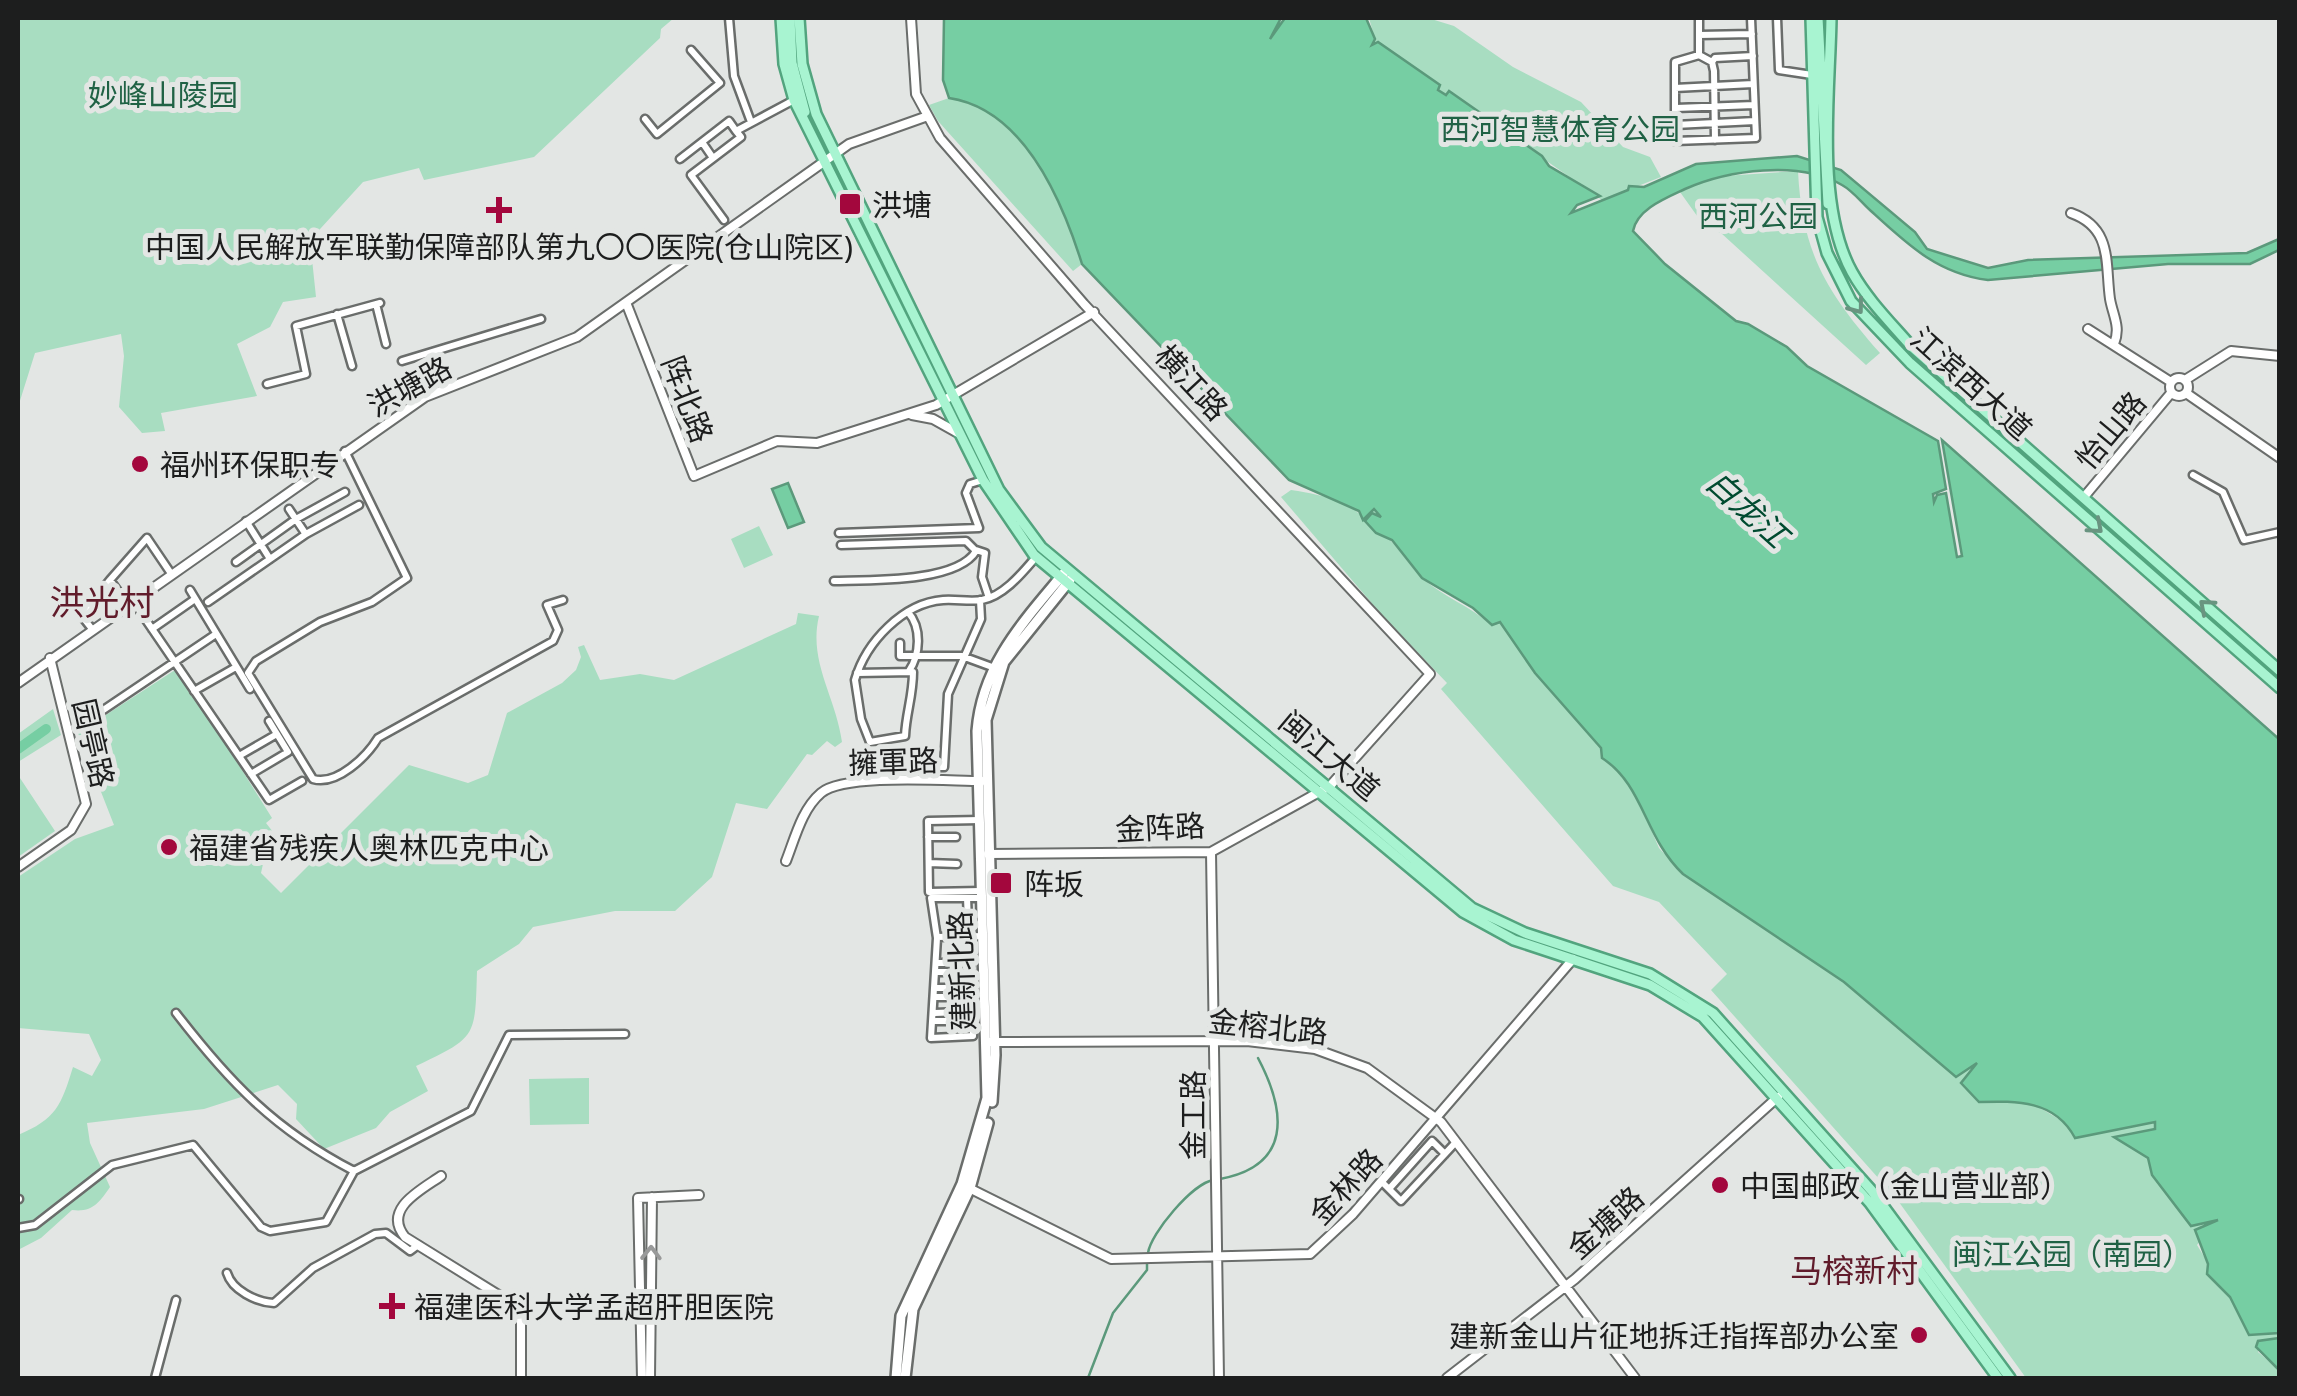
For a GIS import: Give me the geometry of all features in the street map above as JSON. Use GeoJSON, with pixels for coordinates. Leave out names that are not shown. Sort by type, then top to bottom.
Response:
{"type":"FeatureCollection","features":[{"type":"Feature","properties":{"kind":"main road"},"geometry":{"type":"LineString","coordinates":[[782,18],[784,64],[794,100],[811,134]]}},
{"type":"Feature","properties":{"kind":"main road"},"geometry":{"type":"LineString","coordinates":[[794,18],[792,63],[811,134]]}},
{"type":"Feature","properties":{"kind":"main road","name":"闽江大道"},"geometry":{"type":"LineString","coordinates":[[794,18],[796,71],[816,114],[1006,501],[1066,577]]}},
{"type":"Feature","properties":{"kind":"main road"},"geometry":{"type":"LineString","coordinates":[[1813,18],[1827,202],[1837,230]]}},
{"type":"Feature","properties":{"kind":"main road","name":"江滨西大道"},"geometry":{"type":"LineString","coordinates":[[1813,18],[1812,146],[1817,217],[1831,262],[1851,301],[1910,363],[2280,688]]}},
{"type":"Feature","properties":{"kind":"main road","name":"江滨西大道"},"geometry":{"type":"LineString","coordinates":[[1831,18],[1830,186],[1837,230],[1848,263],[1868,296],[1910,345],[2280,671]]}},
{"type":"Feature","properties":{"kind":"main road","name":"闽江大道"},"geometry":{"type":"LineString","coordinates":[[811,134],[983,480],[1000,510],[1036,556],[1448,890],[1484,915],[1650,974],[1686,993],[1727,1026],[1880,1216],[1998,1378]]}},
{"type":"Feature","properties":{"kind":"main road"},"geometry":{"type":"LineString","coordinates":[[1831,262],[1841,269],[1848,263]]}},
{"type":"Feature","properties":{"kind":"main road","name":"建新北路"},"geometry":{"type":"LineString","coordinates":[[905,1378],[913,1309],[966,1186],[994,1089],[988,854],[978,720],[992,667],[1014,632],[1066,577]]}},
{"type":"Feature","properties":{"kind":"main road","name":"建新北路"},"geometry":{"type":"LineString","coordinates":[[992,1042],[986,991],[980,820],[986,720],[994,684],[1016,644],[1066,577]]}},
{"type":"Feature","properties":{"kind":"main road","name":"闽江大道"},"geometry":{"type":"LineString","coordinates":[[1326,789],[1463,912],[1503,935],[1639,980],[1681,1002],[1714,1028],[1888,1210],[2010,1378]]}},
{"type":"Feature","properties":{"kind":"main road","name":"建新北路"},"geometry":{"type":"LineString","coordinates":[[896,1378],[901,1316],[966,1186]]}},
{"type":"Feature","properties":{"kind":"street"},"geometry":{"type":"LineString","coordinates":[[729,18],[734,76],[751,122]]}},
{"type":"Feature","properties":{"kind":"street"},"geometry":{"type":"LineString","coordinates":[[912,18],[915,88],[925,117]]}},
{"type":"Feature","properties":{"kind":"street"},"geometry":{"type":"LineString","coordinates":[[1699,18],[1700,55]]}},
{"type":"Feature","properties":{"kind":"street"},"geometry":{"type":"LineString","coordinates":[[1712,62],[1700,55],[1676,62],[1674,141],[1756,138],[1751,18]]}},
{"type":"Feature","properties":{"kind":"street"},"geometry":{"type":"LineString","coordinates":[[1777,18],[1779,70],[1812,75]]}},
{"type":"Feature","properties":{"kind":"street"},"geometry":{"type":"LineString","coordinates":[[1699,35],[1752,34]]}},
{"type":"Feature","properties":{"kind":"street"},"geometry":{"type":"LineString","coordinates":[[645,120],[657,134],[720,83],[690,50]]}},
{"type":"Feature","properties":{"kind":"street"},"geometry":{"type":"LineString","coordinates":[[1715,140],[1712,62],[1714,58],[1753,56]]}},
{"type":"Feature","properties":{"kind":"street"},"geometry":{"type":"LineString","coordinates":[[1675,88],[1753,84]]}},
{"type":"Feature","properties":{"kind":"street"},"geometry":{"type":"LineString","coordinates":[[736,131],[794,100]]}},
{"type":"Feature","properties":{"kind":"street"},"geometry":{"type":"LineString","coordinates":[[1676,108],[1754,104]]}},
{"type":"Feature","properties":{"kind":"street","name":"洪塘路"},"geometry":{"type":"LineString","coordinates":[[18,684],[170,572],[441,388],[558,347],[627,304],[835,152],[925,117]]}},
{"type":"Feature","properties":{"kind":"street","name":"横江路"},"geometry":{"type":"LineString","coordinates":[[925,117],[1094,312],[1430,674]]}},
{"type":"Feature","properties":{"kind":"street"},"geometry":{"type":"LineString","coordinates":[[680,160],[729,120],[741,137],[691,174],[724,220]]}},
{"type":"Feature","properties":{"kind":"street"},"geometry":{"type":"LineString","coordinates":[[1675,125],[1755,121]]}},
{"type":"Feature","properties":{"kind":"street"},"geometry":{"type":"LineString","coordinates":[[702,142],[713,158]]}},
{"type":"Feature","properties":{"kind":"street"},"geometry":{"type":"LineString","coordinates":[[2072,213],[2097,228],[2108,256],[2118,327],[2114,344]]}},
{"type":"Feature","properties":{"kind":"street"},"geometry":{"type":"LineString","coordinates":[[267,384],[306,374],[296,326],[378,303],[386,344]]}},
{"type":"Feature","properties":{"kind":"street","name":"阵北路"},"geometry":{"type":"LineString","coordinates":[[627,304],[694,476],[777,441],[817,443],[944,401],[1094,312]]}},
{"type":"Feature","properties":{"kind":"street"},"geometry":{"type":"LineString","coordinates":[[337,314],[352,366]]}},
{"type":"Feature","properties":{"kind":"street"},"geometry":{"type":"LineString","coordinates":[[402,361],[542,319]]}},
{"type":"Feature","properties":{"kind":"street"},"geometry":{"type":"LineString","coordinates":[[2088,329],[2171,382],[2186,380],[2186,393]]}},
{"type":"Feature","properties":{"kind":"street","name":"怡山路"},"geometry":{"type":"LineString","coordinates":[[2186,380],[2231,351],[2280,356]]}},
{"type":"Feature","properties":{"kind":"street"},"geometry":{"type":"LineString","coordinates":[[2171,382],[2171,393],[2179,397],[2186,393]]}},
{"type":"Feature","properties":{"kind":"street","name":"怡山路"},"geometry":{"type":"LineString","coordinates":[[2084,497],[2171,393]]}},
{"type":"Feature","properties":{"kind":"street"},"geometry":{"type":"LineString","coordinates":[[2186,393],[2280,458]]}},
{"type":"Feature","properties":{"kind":"street"},"geometry":{"type":"LineString","coordinates":[[902,416],[932,419],[962,437]]}},
{"type":"Feature","properties":{"kind":"street"},"geometry":{"type":"LineString","coordinates":[[345,450],[406,578],[372,602],[320,622],[256,661],[248,673],[313,780],[325,780],[366,758],[380,737],[552,641],[558,630],[547,605],[563,600]]}},
{"type":"Feature","properties":{"kind":"street"},"geometry":{"type":"LineString","coordinates":[[2193,475],[2223,492],[2244,540],[2280,532]]}},
{"type":"Feature","properties":{"kind":"street"},"geometry":{"type":"LineString","coordinates":[[839,533],[979,528],[966,493],[970,484],[983,480]]}},
{"type":"Feature","properties":{"kind":"street"},"geometry":{"type":"LineString","coordinates":[[236,562],[296,518],[345,492]]}},
{"type":"Feature","properties":{"kind":"street"},"geometry":{"type":"LineString","coordinates":[[208,602],[306,534],[359,505]]}},
{"type":"Feature","properties":{"kind":"street"},"geometry":{"type":"LineString","coordinates":[[290,509],[306,534]]}},
{"type":"Feature","properties":{"kind":"street"},"geometry":{"type":"LineString","coordinates":[[245,520],[270,559]]}},
{"type":"Feature","properties":{"kind":"street"},"geometry":{"type":"LineString","coordinates":[[92,630],[81,615],[147,538],[170,572]]}},
{"type":"Feature","properties":{"kind":"street"},"geometry":{"type":"LineString","coordinates":[[841,544],[966,541],[985,553],[981,619],[962,656],[945,712],[944,768],[912,768]]}},
{"type":"Feature","properties":{"kind":"street"},"geometry":{"type":"LineString","coordinates":[[834,581],[926,576],[968,560],[976,550]]}},
{"type":"Feature","properties":{"kind":"street"},"geometry":{"type":"LineString","coordinates":[[857,673],[913,672],[913,701],[907,712],[905,736],[870,742],[856,696],[857,673],[878,638],[908,612],[938,601],[984,599],[1017,579],[1036,556]]}},
{"type":"Feature","properties":{"kind":"street"},"geometry":{"type":"LineString","coordinates":[[110,580],[152,629],[269,800],[302,781]]}},
{"type":"Feature","properties":{"kind":"street"},"geometry":{"type":"LineString","coordinates":[[190,590],[288,752],[251,774]]}},
{"type":"Feature","properties":{"kind":"street"},"geometry":{"type":"LineString","coordinates":[[152,629],[196,600]]}},
{"type":"Feature","properties":{"kind":"street"},"geometry":{"type":"LineString","coordinates":[[907,672],[916,656],[917,626],[908,612]]}},
{"type":"Feature","properties":{"kind":"street"},"geometry":{"type":"LineString","coordinates":[[84,723],[216,634]]}},
{"type":"Feature","properties":{"kind":"street"},"geometry":{"type":"LineString","coordinates":[[900,642],[900,656],[962,656],[992,667]]}},
{"type":"Feature","properties":{"kind":"street","name":"园亭路"},"geometry":{"type":"LineString","coordinates":[[18,867],[71,830],[86,804],[50,658]]}},
{"type":"Feature","properties":{"kind":"street"},"geometry":{"type":"LineString","coordinates":[[194,691],[236,667]]}},
{"type":"Feature","properties":{"kind":"street","name":"金阵路"},"geometry":{"type":"LineString","coordinates":[[988,854],[1211,852],[1326,789],[1430,674]]}},
{"type":"Feature","properties":{"kind":"street"},"geometry":{"type":"LineString","coordinates":[[239,756],[277,734]]}},
{"type":"Feature","properties":{"kind":"street","name":"擁軍路"},"geometry":{"type":"LineString","coordinates":[[786,861],[809,806],[828,788],[858,783],[982,781]]}},
{"type":"Feature","properties":{"kind":"street"},"geometry":{"type":"LineString","coordinates":[[980,820],[928,821],[929,892],[983,895]]}},
{"type":"Feature","properties":{"kind":"street"},"geometry":{"type":"LineString","coordinates":[[928,837],[956,837]]}},
{"type":"Feature","properties":{"kind":"street","name":"金工路"},"geometry":{"type":"LineString","coordinates":[[1211,852],[1218,1378]]}},
{"type":"Feature","properties":{"kind":"street"},"geometry":{"type":"LineString","coordinates":[[929,863],[957,864]]}},
{"type":"Feature","properties":{"kind":"street"},"geometry":{"type":"LineString","coordinates":[[968,898],[973,1036],[932,1038],[937,937],[931,898],[983,895]]}},
{"type":"Feature","properties":{"kind":"street"},"geometry":{"type":"LineString","coordinates":[[937,937],[984,936]]}},
{"type":"Feature","properties":{"kind":"street","name":"金林路"},"geometry":{"type":"LineString","coordinates":[[966,1186],[1106,1258],[1217,1259],[1310,1254],[1382,1181],[1572,959]]}},
{"type":"Feature","properties":{"kind":"street"},"geometry":{"type":"LineString","coordinates":[[936,993],[986,991]]}},
{"type":"Feature","properties":{"kind":"street"},"geometry":{"type":"LineString","coordinates":[[176,1013],[222,1073],[277,1126],[354,1171]]}},
{"type":"Feature","properties":{"kind":"street"},"geometry":{"type":"LineString","coordinates":[[18,1228],[34,1225],[112,1165],[193,1145],[244,1210],[270,1231],[329,1220],[354,1171],[471,1110],[509,1035],[625,1034]]}},
{"type":"Feature","properties":{"kind":"street","name":"金榕北路"},"geometry":{"type":"LineString","coordinates":[[992,1042],[1214,1040],[1304,1047],[1346,1058],[1390,1082],[1437,1118],[1568,1285],[1635,1378]]}},
{"type":"Feature","properties":{"kind":"street","name":"金塘路"},"geometry":{"type":"LineString","coordinates":[[1447,1378],[1568,1285],[1782,1095]]}},
{"type":"Feature","properties":{"kind":"street"},"geometry":{"type":"LineString","coordinates":[[1389,1189],[1432,1141],[1445,1154]]}},
{"type":"Feature","properties":{"kind":"street"},"geometry":{"type":"LineString","coordinates":[[1382,1181],[1401,1201],[1456,1142]]}},
{"type":"Feature","properties":{"kind":"street"},"geometry":{"type":"LineString","coordinates":[[441,1176],[398,1212],[401,1233],[520,1309],[521,1378]]}},
{"type":"Feature","properties":{"kind":"street"},"geometry":{"type":"LineString","coordinates":[[642,1378],[638,1198],[699,1195]]}},
{"type":"Feature","properties":{"kind":"street"},"geometry":{"type":"LineString","coordinates":[[650,1378],[652,1198]]}},
{"type":"Feature","properties":{"kind":"street"},"geometry":{"type":"LineString","coordinates":[[227,1272],[231,1282],[256,1300],[274,1304],[314,1268],[375,1234],[386,1233],[410,1251],[418,1244]]}},
{"type":"Feature","properties":{"kind":"street"},"geometry":{"type":"LineString","coordinates":[[155,1378],[176,1300]]}},
{"type":"Feature","properties":{"kind":"green space","name":"妙峰山陵园"},"geometry":{"type":"Polygon","coordinates":[[[18,18],[674,18],[661,29],[660,38],[534,157],[424,180],[419,168],[363,182],[310,240],[316,297],[283,302],[270,327],[237,344],[257,396],[161,413],[165,431],[142,433],[119,407],[124,356],[121,334],[35,353],[18,407],[18,18]]]}},
{"type":"Feature","properties":{"kind":"green space","name":"西河智慧体育公园"},"geometry":{"type":"Polygon","coordinates":[[[1369,18],[1428,18],[1454,26],[1513,67],[1581,102],[1623,147],[1650,157],[1661,177],[1602,200],[1449,92],[1446,95],[1437,89],[1440,85],[1379,43],[1371,44],[1375,39],[1369,18]]]}},
{"type":"Feature","properties":{"kind":"green space"},"geometry":{"type":"Polygon","coordinates":[[[949,98],[975,106],[998,120],[1036,161],[1074,239],[1082,264],[1073,271],[938,121],[929,105],[949,98]]]}},
{"type":"Feature","properties":{"kind":"green space","name":"西河公园"},"geometry":{"type":"Polygon","coordinates":[[[1798,171],[1805,226],[1821,270],[1845,311],[1880,353],[1866,365],[1721,233],[1705,227],[1680,192],[1709,177],[1798,171]]]}},
{"type":"Feature","properties":{"kind":"green space","name":"闽江公园（南园）"},"geometry":{"type":"Polygon","coordinates":[[[1291,490],[1341,502],[1363,519],[1373,509],[1381,517],[1379,532],[1423,579],[1491,625],[1500,622],[1535,673],[1601,748],[1602,758],[1630,781],[1659,848],[1683,874],[1843,982],[1956,1076],[1977,1063],[1974,1093],[1993,1102],[2032,1103],[2067,1124],[2098,1132],[2155,1121],[2156,1129],[2115,1137],[2148,1158],[2165,1189],[2218,1220],[2197,1245],[2208,1263],[2207,1274],[2230,1297],[2249,1335],[2279,1333],[2279,1338],[2258,1341],[2258,1352],[2279,1370],[2279,1378],[2026,1378],[1896,1198],[1711,990],[1727,974],[1659,902],[1613,886],[1441,689],[1447,683],[1381,614],[1281,497],[1291,490]]]}},
{"type":"Feature","properties":{"kind":"green space"},"geometry":{"type":"Polygon","coordinates":[[[759,526],[773,555],[744,568],[731,539],[759,526]]]}},
{"type":"Feature","properties":{"kind":"green space"},"geometry":{"type":"Polygon","coordinates":[[[798,613],[819,616],[817,649],[842,742],[835,747],[827,741],[812,755],[807,754],[767,809],[736,803],[712,877],[675,911],[615,911],[533,927],[519,944],[477,971],[475,1010],[469,1033],[451,1048],[416,1066],[428,1091],[390,1112],[376,1128],[324,1149],[296,1119],[297,1104],[278,1085],[204,1109],[87,1123],[90,1143],[110,1187],[95,1205],[72,1210],[41,1238],[18,1250],[18,1135],[55,1110],[73,1067],[92,1076],[101,1060],[89,1034],[18,1028],[18,877],[75,839],[114,825],[78,733],[178,668],[272,818],[266,823],[280,841],[265,855],[261,873],[281,893],[409,765],[468,783],[488,775],[507,713],[562,683],[576,670],[581,657],[578,647],[584,645],[600,680],[640,674],[674,680],[796,624],[798,613]]]}},
{"type":"Feature","properties":{"kind":"green space"},"geometry":{"type":"Polygon","coordinates":[[[53,709],[61,735],[18,762],[18,734],[53,709]]]}},
{"type":"Feature","properties":{"kind":"green space"},"geometry":{"type":"Polygon","coordinates":[[[18,775],[55,831],[18,857],[18,775]]]}},
{"type":"Feature","properties":{"kind":"green space"},"geometry":{"type":"Polygon","coordinates":[[[589,1078],[589,1124],[530,1125],[529,1079],[589,1078]]]}},
{"type":"Feature","properties":{"kind":"water","name":"白龙江"},"geometry":{"type":"Polygon","coordinates":[[[944,18],[1281,18],[1270,39],[1285,18],[1366,18],[1375,39],[1372,45],[1378,42],[1440,85],[1438,90],[1446,95],[1449,91],[1542,156],[1549,166],[1600,196],[1577,205],[1571,213],[1628,190],[1629,186],[1644,187],[1696,164],[1797,156],[1841,170],[1915,232],[1927,249],[1988,268],[2028,260],[2247,253],[2279,239],[2279,250],[2250,264],[2168,264],[1988,280],[1954,271],[1924,256],[1842,185],[1825,177],[1785,170],[1742,173],[1702,182],[1646,210],[1633,231],[1665,264],[1736,321],[1787,347],[1807,366],[1938,441],[1946,489],[1933,494],[1934,502],[1937,495],[1946,493],[1957,557],[1962,556],[1942,440],[2279,739],[2279,1333],[2249,1335],[2230,1297],[2207,1274],[2208,1264],[2195,1230],[2218,1220],[2191,1226],[2152,1175],[2148,1158],[2114,1137],[2155,1129],[2155,1122],[2075,1138],[2057,1116],[2034,1105],[1979,1102],[1961,1083],[1977,1063],[1956,1077],[1844,982],[1683,874],[1660,844],[1627,782],[1602,758],[1601,748],[1535,673],[1500,622],[1492,625],[1473,608],[1422,578],[1392,540],[1376,533],[1365,521],[1372,513],[1381,517],[1374,509],[1363,520],[1359,511],[1289,480],[1082,264],[1051,186],[1018,138],[975,106],[949,98],[943,80],[944,18]]]}},
{"type":"Feature","properties":{"kind":"water"},"geometry":{"type":"Polygon","coordinates":[[[788,483],[804,522],[788,528],[772,489],[788,483]]]}},
{"type":"Feature","properties":{"kind":"water"},"geometry":{"type":"Polygon","coordinates":[[[2280,1338],[2279,1370],[2256,1347],[2258,1341],[2280,1338]]]}},
{"type":"Feature","properties":{"kind":"waterway"},"geometry":{"type":"LineString","coordinates":[[18,749],[46,729]]}},
{"type":"Feature","properties":{"kind":"waterway"},"geometry":{"type":"LineString","coordinates":[[1220,1179],[1243,1172],[1271,1150],[1277,1117],[1268,1078],[1258,1058]]}},
{"type":"Feature","properties":{"kind":"waterway"},"geometry":{"type":"LineString","coordinates":[[1148,1253],[1174,1210],[1194,1190],[1213,1180]]}},
{"type":"Feature","properties":{"kind":"waterway"},"geometry":{"type":"LineString","coordinates":[[1088,1378],[1113,1313],[1147,1270],[1147,1261]]}},
{"type":"Feature","properties":{"kind":"place","name":"洪塘"},"geometry":{"type":"Point","coordinates":[850,204]}},
{"type":"Feature","properties":{"kind":"place","name":"中国人民解放军联勤保障部队第九〇〇医院(仓山院区)"},"geometry":{"type":"Point","coordinates":[499,210]}},
{"type":"Feature","properties":{"kind":"place","name":"福州环保职专"},"geometry":{"type":"Point","coordinates":[140,464]}},
{"type":"Feature","properties":{"kind":"place","name":"福建省残疾人奥林匹克中心"},"geometry":{"type":"Point","coordinates":[169,847]}},
{"type":"Feature","properties":{"kind":"place","name":"阵坂"},"geometry":{"type":"Point","coordinates":[1001,883]}},
{"type":"Feature","properties":{"kind":"place","name":"中国邮政（金山营业部）"},"geometry":{"type":"Point","coordinates":[1720,1185]}},
{"type":"Feature","properties":{"kind":"place","name":"福建医科大学孟超肝胆医院"},"geometry":{"type":"Point","coordinates":[392,1306]}},
{"type":"Feature","properties":{"kind":"place","name":"建新金山片征地拆迁指挥部办公室"},"geometry":{"type":"Point","coordinates":[1919,1335]}},
{"type":"Feature","properties":{"kind":"district","name":"洪光村"},"geometry":{"type":"Point","coordinates":[102,601]}},
{"type":"Feature","properties":{"kind":"district","name":"马榕新村"},"geometry":{"type":"Point","coordinates":[1854,1269]}}]}
